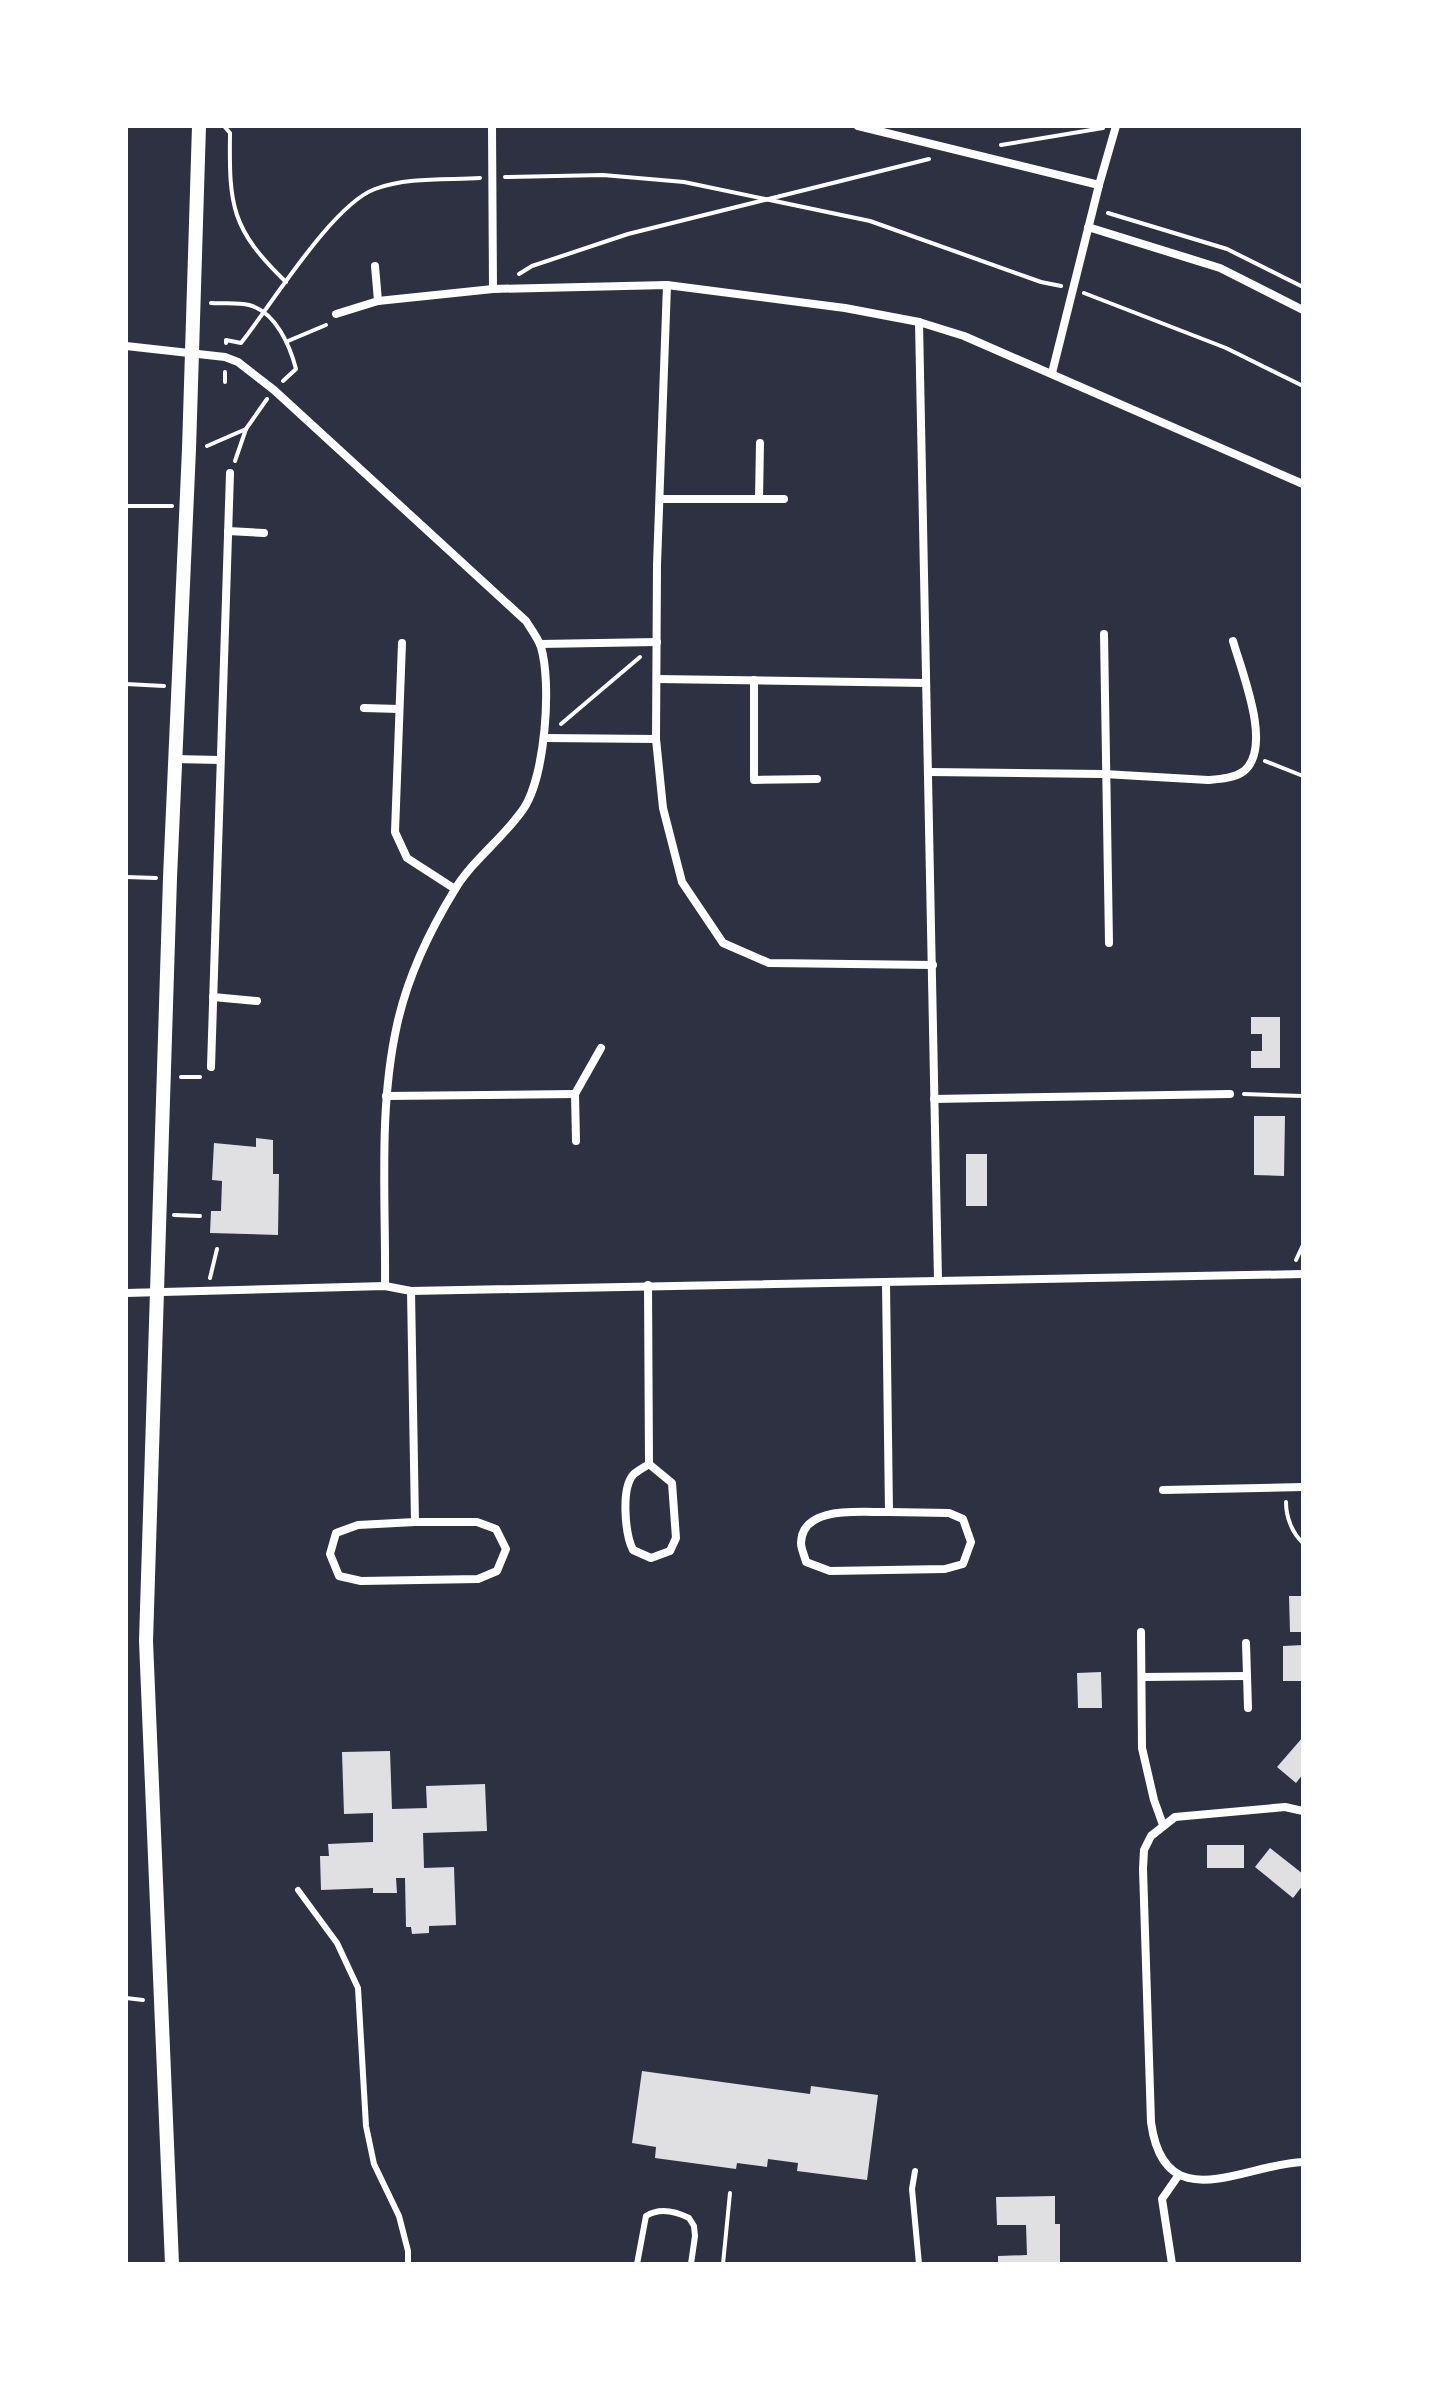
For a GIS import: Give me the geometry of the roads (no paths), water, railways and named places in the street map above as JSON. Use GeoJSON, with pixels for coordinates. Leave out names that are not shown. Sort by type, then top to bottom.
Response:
{"type":"FeatureCollection","features":[{"type":"Feature","properties":{"kind":"street"},"geometry":{"type":"LineString","coordinates":[[172,2264],[146,1641],[174,759],[199,126]]}},
{"type":"Feature","properties":{"kind":"street"},"geometry":{"type":"LineString","coordinates":[[492,126],[493,289]]}},
{"type":"Feature","properties":{"kind":"street"},"geometry":{"type":"LineString","coordinates":[[858,126],[1099,185]]}},
{"type":"Feature","properties":{"kind":"street"},"geometry":{"type":"LineString","coordinates":[[1052,373],[1114,126]]}},
{"type":"Feature","properties":{"kind":"street"},"geometry":{"type":"LineString","coordinates":[[1088,227],[1220,268],[1303,310]]}},
{"type":"Feature","properties":{"kind":"street"},"geometry":{"type":"LineString","coordinates":[[375,266],[378,301]]}},
{"type":"Feature","properties":{"kind":"street"},"geometry":{"type":"LineString","coordinates":[[667,285],[656,739],[663,808],[682,882],[723,943],[769,963],[933,965]]}},
{"type":"Feature","properties":{"kind":"street"},"geometry":{"type":"LineString","coordinates":[[336,314],[378,301],[493,289],[667,285],[845,308],[919,322],[964,336],[1303,484]]}},
{"type":"Feature","properties":{"kind":"street"},"geometry":{"type":"LineString","coordinates":[[919,322],[938,1281]]}},
{"type":"Feature","properties":{"kind":"street"},"geometry":{"type":"LineString","coordinates":[[126,346],[225,357],[238,362],[274,390],[526,621],[540,644],[544,661],[545,738],[539,767],[525,806],[455,889],[421,954],[397,1024],[386,1096],[385,1286]]}},
{"type":"Feature","properties":{"kind":"street"},"geometry":{"type":"LineString","coordinates":[[759,499],[760,443]]}},
{"type":"Feature","properties":{"kind":"street"},"geometry":{"type":"LineString","coordinates":[[211,1067],[230,473]]}},
{"type":"Feature","properties":{"kind":"street"},"geometry":{"type":"LineString","coordinates":[[660,499],[784,499]]}},
{"type":"Feature","properties":{"kind":"street"},"geometry":{"type":"LineString","coordinates":[[228,531],[264,533]]}},
{"type":"Feature","properties":{"kind":"street"},"geometry":{"type":"LineString","coordinates":[[1104,634],[1109,943]]}},
{"type":"Feature","properties":{"kind":"street"},"geometry":{"type":"LineString","coordinates":[[929,772],[1223,779],[1243,773],[1255,757],[1258,740],[1233,641]]}},
{"type":"Feature","properties":{"kind":"street"},"geometry":{"type":"LineString","coordinates":[[540,644],[657,642]]}},
{"type":"Feature","properties":{"kind":"street"},"geometry":{"type":"LineString","coordinates":[[402,643],[395,832],[407,858],[455,889]]}},
{"type":"Feature","properties":{"kind":"street"},"geometry":{"type":"LineString","coordinates":[[657,679],[925,683]]}},
{"type":"Feature","properties":{"kind":"street"},"geometry":{"type":"LineString","coordinates":[[754,680],[754,780],[817,779]]}},
{"type":"Feature","properties":{"kind":"street"},"geometry":{"type":"LineString","coordinates":[[364,708],[399,709]]}},
{"type":"Feature","properties":{"kind":"street"},"geometry":{"type":"LineString","coordinates":[[545,738],[656,739]]}},
{"type":"Feature","properties":{"kind":"street"},"geometry":{"type":"LineString","coordinates":[[174,759],[220,760]]}},
{"type":"Feature","properties":{"kind":"street"},"geometry":{"type":"LineString","coordinates":[[213,997],[257,1001]]}},
{"type":"Feature","properties":{"kind":"street"},"geometry":{"type":"LineString","coordinates":[[576,1141],[575,1094],[601,1048]]}},
{"type":"Feature","properties":{"kind":"street"},"geometry":{"type":"LineString","coordinates":[[386,1096],[575,1094]]}},
{"type":"Feature","properties":{"kind":"street"},"geometry":{"type":"LineString","coordinates":[[934,1099],[1230,1094]]}},
{"type":"Feature","properties":{"kind":"street"},"geometry":{"type":"LineString","coordinates":[[126,1293],[385,1286],[411,1291],[1303,1274]]}},
{"type":"Feature","properties":{"kind":"street"},"geometry":{"type":"LineString","coordinates":[[886,1283],[889,1512]]}},
{"type":"Feature","properties":{"kind":"street"},"geometry":{"type":"LineString","coordinates":[[648,1285],[649,1464]]}},
{"type":"Feature","properties":{"kind":"street"},"geometry":{"type":"LineString","coordinates":[[411,1291],[415,1522]]}},
{"type":"Feature","properties":{"kind":"street"},"geometry":{"type":"LineString","coordinates":[[649,1464],[672,1483],[676,1538],[670,1551],[651,1558],[633,1550],[627,1538],[626,1501],[626,1489],[633,1476],[649,1464]]}},
{"type":"Feature","properties":{"kind":"street"},"geometry":{"type":"LineString","coordinates":[[1163,1490],[1303,1487]]}},
{"type":"Feature","properties":{"kind":"street"},"geometry":{"type":"LineString","coordinates":[[889,1512],[949,1513],[963,1519],[971,1542],[963,1564],[945,1569],[830,1571],[806,1562],[801,1543],[807,1527],[821,1514],[889,1512]]}},
{"type":"Feature","properties":{"kind":"street"},"geometry":{"type":"LineString","coordinates":[[415,1522],[477,1522],[496,1529],[506,1549],[497,1571],[478,1579],[361,1581],[339,1576],[330,1554],[336,1533],[358,1525],[415,1522]]}},
{"type":"Feature","properties":{"kind":"street"},"geometry":{"type":"LineString","coordinates":[[1141,1632],[1142,1748],[1163,1825]]}},
{"type":"Feature","properties":{"kind":"street"},"geometry":{"type":"LineString","coordinates":[[1246,1643],[1248,1708]]}},
{"type":"Feature","properties":{"kind":"street"},"geometry":{"type":"LineString","coordinates":[[1142,1677],[1247,1676]]}},
{"type":"Feature","properties":{"kind":"street"},"geometry":{"type":"LineString","coordinates":[[1303,1811],[1285,1807],[1175,1817],[1151,1836],[1144,1850],[1143,1869],[1151,2122],[1154,2140],[1168,2168],[1190,2180],[1234,2177],[1303,2162]]}},
{"type":"Feature","properties":{"kind":"street"},"geometry":{"type":"LineString","coordinates":[[1172,2264],[1162,2199],[1178,2176]]}},
{"type":"Feature","properties":{"kind":"lane"},"geometry":{"type":"LineString","coordinates":[[298,1890],[337,1943],[358,1988],[366,2126],[374,2164],[399,2216],[408,2264]]}},
{"type":"Feature","properties":{"kind":"lane"},"geometry":{"type":"LineString","coordinates":[[915,2171],[912,2189],[919,2264]]}},
{"type":"Feature","properties":{"kind":"lane"},"geometry":{"type":"LineString","coordinates":[[637,2264],[646,2216],[654,2211],[689,2218],[694,2226],[691,2264]]}}]}
